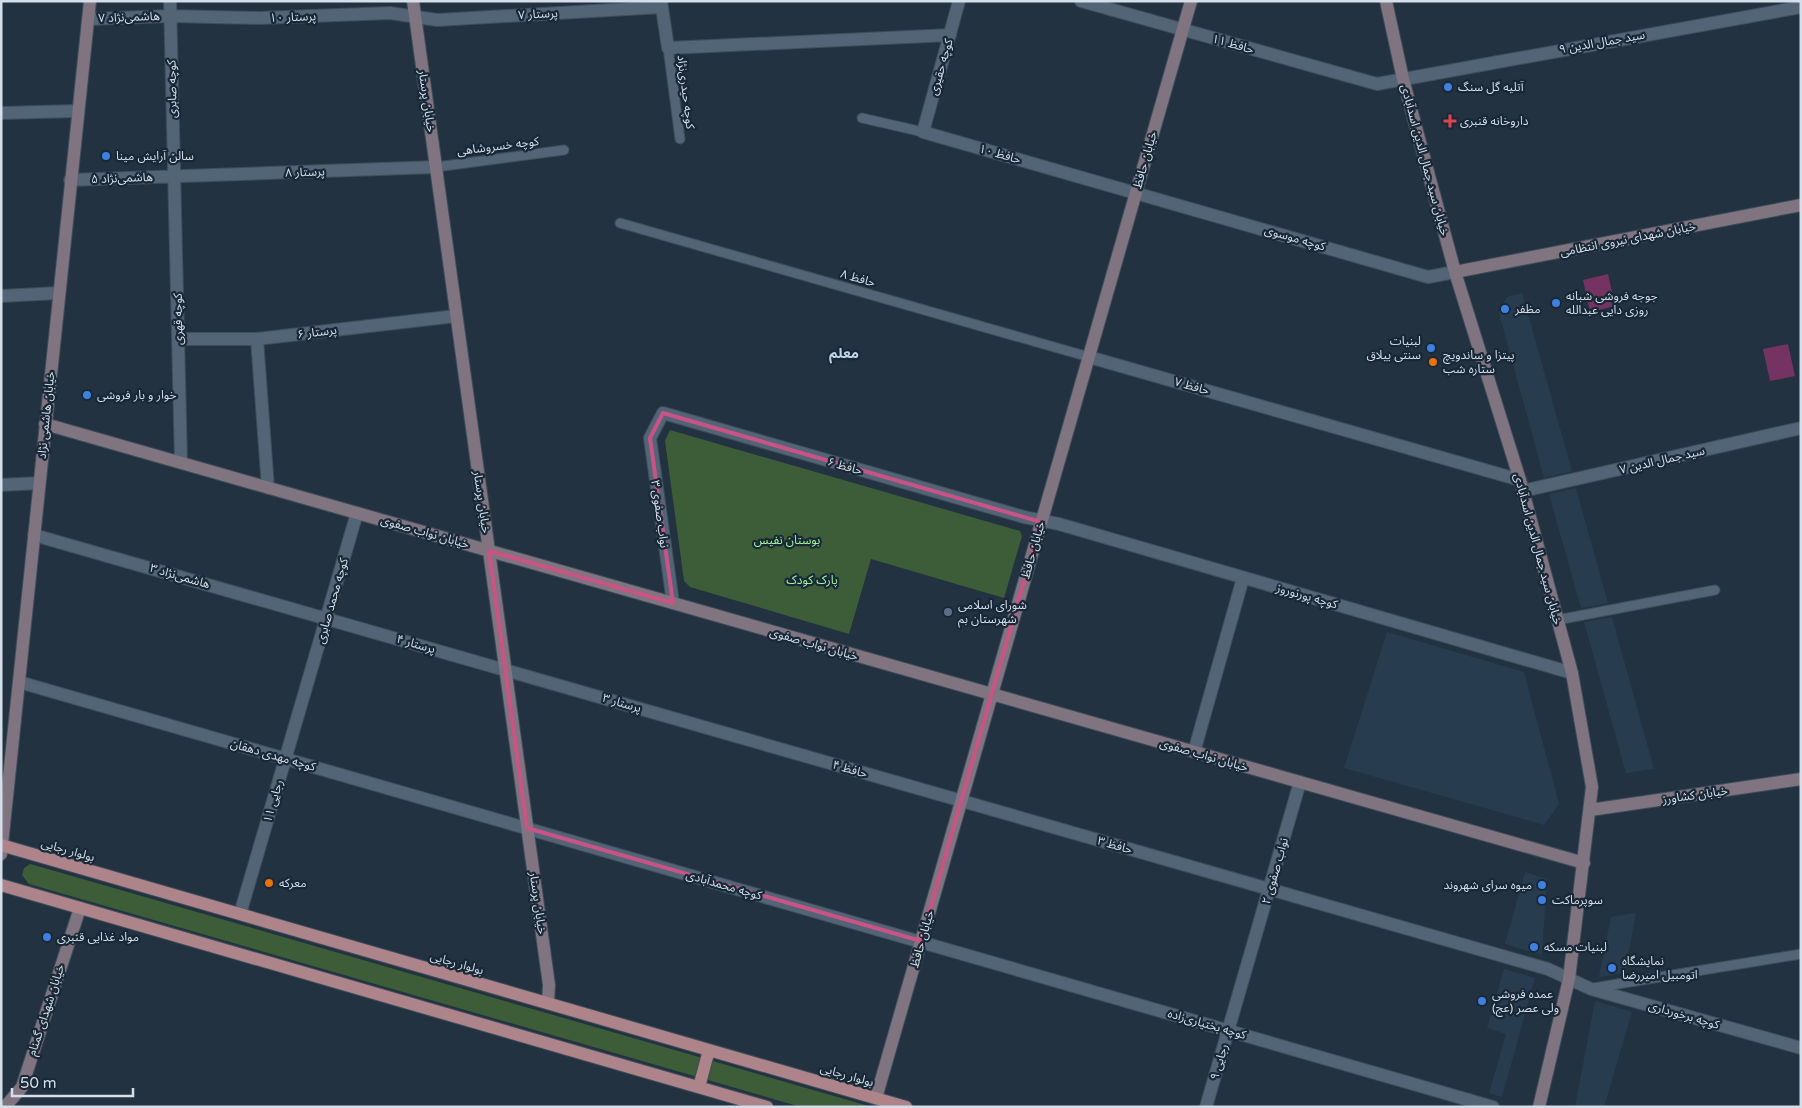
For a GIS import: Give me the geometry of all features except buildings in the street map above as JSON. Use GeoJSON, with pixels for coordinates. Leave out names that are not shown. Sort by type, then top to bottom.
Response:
{"type":"FeatureCollection","features":[{"type":"Feature","properties":{"kind":"main road","name":"بولوار رجایی"},"geometry":{"type":"LineString","coordinates":[[2,848],[240,914],[906,1107]]}},
{"type":"Feature","properties":{"kind":"main road"},"geometry":{"type":"LineString","coordinates":[[1,886],[767,1107]]}},
{"type":"Feature","properties":{"kind":"main road"},"geometry":{"type":"LineString","coordinates":[[698,1087],[709,1050]]}},
{"type":"Feature","properties":{"kind":"street","name":"خیابان هاشمی نژاد"},"geometry":{"type":"LineString","coordinates":[[2,848],[58,293],[90,1]]}},
{"type":"Feature","properties":{"kind":"street","name":"کوچه صابری"},"geometry":{"type":"LineString","coordinates":[[170,1],[174,176]]}},
{"type":"Feature","properties":{"kind":"street","name":"خیابان پرستار"},"geometry":{"type":"LineString","coordinates":[[413,1],[549,985],[548,1003]]}},
{"type":"Feature","properties":{"kind":"street","name":"کوچه حقیری"},"geometry":{"type":"LineString","coordinates":[[923,132],[960,1]]}},
{"type":"Feature","properties":{"kind":"street","name":"حافظ ۱۱"},"geometry":{"type":"LineString","coordinates":[[1081,1],[1284,58]]}},
{"type":"Feature","properties":{"kind":"street","name":"خیابان حافظ"},"geometry":{"type":"LineString","coordinates":[[876,1098],[1191,1]]}},
{"type":"Feature","properties":{"kind":"street","name":"خیابان سید جمال الدین اسدآبادی"},"geometry":{"type":"LineString","coordinates":[[1386,1],[1403,79],[1455,272],[1521,486],[1572,673],[1592,787],[1569,979],[1539,1107]]}},
{"type":"Feature","properties":{"kind":"street","name":"پرستار ۷"},"geometry":{"type":"LineString","coordinates":[[415,16],[436,20],[662,4]]}},
{"type":"Feature","properties":{"kind":"street"},"geometry":{"type":"LineString","coordinates":[[662,4],[668,48],[950,35]]}},
{"type":"Feature","properties":{"kind":"street","name":"سید جمال الدین ۹"},"geometry":{"type":"LineString","coordinates":[[1284,58],[1377,84],[1801,7]]}},
{"type":"Feature","properties":{"kind":"street","name":"پرستار ۱۰"},"geometry":{"type":"LineString","coordinates":[[170,16],[260,18],[390,13],[415,16]]}},
{"type":"Feature","properties":{"kind":"street","name":"هاشمی‌نژاد ۷"},"geometry":{"type":"LineString","coordinates":[[88,18],[170,16]]}},
{"type":"Feature","properties":{"kind":"street"},"geometry":{"type":"LineString","coordinates":[[1,113],[77,111]]}},
{"type":"Feature","properties":{"kind":"street","name":"حافظ ۱۰"},"geometry":{"type":"LineString","coordinates":[[923,132],[1136,192]]}},
{"type":"Feature","properties":{"kind":"street","name":"پرستار ۸"},"geometry":{"type":"LineString","coordinates":[[174,176],[436,167]]}},
{"type":"Feature","properties":{"kind":"street","name":"هاشمی‌نژاد ۵"},"geometry":{"type":"LineString","coordinates":[[70,180],[174,176]]}},
{"type":"Feature","properties":{"kind":"street","name":"کوچه قهری"},"geometry":{"type":"LineString","coordinates":[[174,176],[181,462]]}},
{"type":"Feature","properties":{"kind":"street","name":"کوچه موسوی"},"geometry":{"type":"LineString","coordinates":[[1136,192],[1428,277],[1455,272]]}},
{"type":"Feature","properties":{"kind":"street","name":"خیابان شهدای نیروی انتظامی"},"geometry":{"type":"LineString","coordinates":[[1455,272],[1801,205]]}},
{"type":"Feature","properties":{"kind":"street"},"geometry":{"type":"LineString","coordinates":[[1,296],[58,293]]}},
{"type":"Feature","properties":{"kind":"street","name":"پرستار ۶"},"geometry":{"type":"LineString","coordinates":[[178,339],[257,339],[456,316]]}},
{"type":"Feature","properties":{"kind":"street"},"geometry":{"type":"LineString","coordinates":[[257,339],[268,488]]}},
{"type":"Feature","properties":{"kind":"street","name":"حافظ ۷"},"geometry":{"type":"LineString","coordinates":[[1088,357],[1296,416],[1521,486]]}},
{"type":"Feature","properties":{"kind":"street","name":"حافظ ۶"},"geometry":{"type":"LineString","coordinates":[[656,426],[663,413],[1041,522]]}},
{"type":"Feature","properties":{"kind":"street","name":"خیابان نواب صفوی"},"geometry":{"type":"LineString","coordinates":[[45,424],[1584,863]]}},
{"type":"Feature","properties":{"kind":"street","name":"نواب صفوی ۳"},"geometry":{"type":"LineString","coordinates":[[656,426],[650,438],[672,603]]}},
{"type":"Feature","properties":{"kind":"street","name":"سید جمال الدین ۷"},"geometry":{"type":"LineString","coordinates":[[1521,486],[1801,428]]}},
{"type":"Feature","properties":{"kind":"street"},"geometry":{"type":"LineString","coordinates":[[1,485],[39,484]]}},
{"type":"Feature","properties":{"kind":"street","name":"کوچه محمد صابری"},"geometry":{"type":"LineString","coordinates":[[306,688],[357,513]]}},
{"type":"Feature","properties":{"kind":"street","name":"کوچه پورنوروز"},"geometry":{"type":"LineString","coordinates":[[1041,522],[1059,524],[1572,673]]}},
{"type":"Feature","properties":{"kind":"street","name":"هاشمی‌نژاد ۳"},"geometry":{"type":"LineString","coordinates":[[34,535],[326,618]]}},
{"type":"Feature","properties":{"kind":"street"},"geometry":{"type":"LineString","coordinates":[[1194,752],[1243,578]]}},
{"type":"Feature","properties":{"kind":"street","name":"پرستار ۴"},"geometry":{"type":"LineString","coordinates":[[326,618],[505,669]]}},
{"type":"Feature","properties":{"kind":"street","name":"پرستار ۳"},"geometry":{"type":"LineString","coordinates":[[505,669],[738,736]]}},
{"type":"Feature","properties":{"kind":"street","name":"کوچه مهدی دهقان"},"geometry":{"type":"LineString","coordinates":[[19,682],[527,828]]}},
{"type":"Feature","properties":{"kind":"street","name":"رجایی ۱۱"},"geometry":{"type":"LineString","coordinates":[[240,914],[306,688]]}},
{"type":"Feature","properties":{"kind":"street","name":"حافظ ۴"},"geometry":{"type":"LineString","coordinates":[[738,736],[962,801]]}},
{"type":"Feature","properties":{"kind":"street","name":"خیابان کشاورز"},"geometry":{"type":"LineString","coordinates":[[1590,810],[1801,780]]}},
{"type":"Feature","properties":{"kind":"street","name":"نواب صفوی ۲"},"geometry":{"type":"LineString","coordinates":[[1249,960],[1300,782]]}},
{"type":"Feature","properties":{"kind":"street","name":"حافظ ۳"},"geometry":{"type":"LineString","coordinates":[[962,801],[1548,970],[1569,979]]}},
{"type":"Feature","properties":{"kind":"street","name":"کوچه محمدآبادی"},"geometry":{"type":"LineString","coordinates":[[527,828],[921,941]]}},
{"type":"Feature","properties":{"kind":"street","name":"خیابان شهدای گمنام"},"geometry":{"type":"LineString","coordinates":[[4,1103],[22,1086],[80,908]]}},
{"type":"Feature","properties":{"kind":"street","name":"کوچه بختیاری‌زاده"},"geometry":{"type":"LineString","coordinates":[[921,941],[1493,1107]]}},
{"type":"Feature","properties":{"kind":"street","name":"رجایی ۹"},"geometry":{"type":"LineString","coordinates":[[1206,1107],[1249,960]]}},
{"type":"Feature","properties":{"kind":"street","name":"کوچه برخورداری"},"geometry":{"type":"LineString","coordinates":[[1569,979],[1591,988],[1801,1048]]}},
{"type":"Feature","properties":{"kind":"lane","name":"کوچه حیدری‌نژاد"},"geometry":{"type":"LineString","coordinates":[[668,48],[680,139]]}},
{"type":"Feature","properties":{"kind":"lane","name":"حافظ ۱۰"},"geometry":{"type":"LineString","coordinates":[[862,118],[923,132]]}},
{"type":"Feature","properties":{"kind":"lane","name":"کوچه خسروشاهی"},"geometry":{"type":"LineString","coordinates":[[436,167],[564,150]]}},
{"type":"Feature","properties":{"kind":"lane","name":"حافظ ۸"},"geometry":{"type":"LineString","coordinates":[[620,223],[1088,357]]}},
{"type":"Feature","properties":{"kind":"lane"},"geometry":{"type":"LineString","coordinates":[[1558,620],[1716,590]]}},
{"type":"Feature","properties":{"kind":"lane"},"geometry":{"type":"LineString","coordinates":[[1591,988],[1801,954]]}},
{"type":"Feature","properties":{"kind":"highlighted area"},"geometry":{"type":"Polygon","coordinates":[[[663,413],[1041,522],[921,941],[527,828],[489,551],[673,603],[650,438],[663,413]]]}},
{"type":"Feature","properties":{"kind":"shaded area"},"geometry":{"type":"Polygon","coordinates":[[[1522,293],[1572,471],[1544,478],[1499,313],[1507,297],[1522,293]]]}},
{"type":"Feature","properties":{"kind":"shaded area"},"geometry":{"type":"Polygon","coordinates":[[[1576,488],[1608,603],[1581,608],[1549,494],[1576,488]]]}},
{"type":"Feature","properties":{"kind":"shaded area"},"geometry":{"type":"Polygon","coordinates":[[[1612,617],[1654,769],[1626,773],[1584,622],[1612,617]]]}},
{"type":"Feature","properties":{"kind":"shaded area"},"geometry":{"type":"Polygon","coordinates":[[[1387,632],[1524,672],[1559,804],[1544,825],[1344,768],[1387,632]]]}},
{"type":"Feature","properties":{"kind":"shaded area"},"geometry":{"type":"Polygon","coordinates":[[[1525,872],[1547,879],[1542,955],[1505,944],[1525,872]]]}},
{"type":"Feature","properties":{"kind":"shaded area"},"geometry":{"type":"Polygon","coordinates":[[[1636,913],[1625,973],[1599,977],[1611,917],[1636,913]]]}},
{"type":"Feature","properties":{"kind":"shaded area"},"geometry":{"type":"Polygon","coordinates":[[[1504,969],[1535,978],[1502,1097],[1489,1093],[1506,1034],[1487,1028],[1504,969]]]}},
{"type":"Feature","properties":{"kind":"shaded area"},"geometry":{"type":"Polygon","coordinates":[[[1595,1001],[1632,1012],[1604,1107],[1575,1107],[1595,1001]]]}},
{"type":"Feature","properties":{"kind":"green space","name":"بوستان نفیس"},"geometry":{"type":"Polygon","coordinates":[[[670,430],[1020,531],[1022,536],[1004,598],[871,559],[849,634],[690,587],[684,581],[665,441],[670,430]]]}},
{"type":"Feature","properties":{"kind":"green space"},"geometry":{"type":"Polygon","coordinates":[[[30,864],[872,1107],[801,1107],[29,884],[22,875],[24,868],[30,864]]]}},
{"type":"Feature","properties":{"kind":"place","name":"آتلیه گل سنگ"},"geometry":{"type":"Point","coordinates":[1448,87]}},
{"type":"Feature","properties":{"kind":"place","name":"داروخانه قنبری"},"geometry":{"type":"Point","coordinates":[1450,121]}},
{"type":"Feature","properties":{"kind":"place","name":"سالن آرایش مینا"},"geometry":{"type":"Point","coordinates":[106,156]}},
{"type":"Feature","properties":{"kind":"place","name":"جوجه فروشی شبانه روزی دایی عبدالله"},"geometry":{"type":"Point","coordinates":[1556,303]}},
{"type":"Feature","properties":{"kind":"place","name":"مظفر"},"geometry":{"type":"Point","coordinates":[1505,309]}},
{"type":"Feature","properties":{"kind":"place","name":"لبنیات سنتی ییلاق"},"geometry":{"type":"Point","coordinates":[1431,348]}},
{"type":"Feature","properties":{"kind":"place","name":"پیتزا و ساندویچ ستاره شب"},"geometry":{"type":"Point","coordinates":[1433,362]}},
{"type":"Feature","properties":{"kind":"place","name":"خوار و بار فروشی"},"geometry":{"type":"Point","coordinates":[87,395]}},
{"type":"Feature","properties":{"kind":"place","name":"شورای اسلامی شهرستان بم"},"geometry":{"type":"Point","coordinates":[948,612]}},
{"type":"Feature","properties":{"kind":"place","name":"معرکه"},"geometry":{"type":"Point","coordinates":[269,883]}},
{"type":"Feature","properties":{"kind":"place","name":"میوه سرای شهروند"},"geometry":{"type":"Point","coordinates":[1542,885]}},
{"type":"Feature","properties":{"kind":"place","name":"سوپرماکت"},"geometry":{"type":"Point","coordinates":[1542,900]}},
{"type":"Feature","properties":{"kind":"place","name":"مواد غذایی قنبری"},"geometry":{"type":"Point","coordinates":[47,937]}},
{"type":"Feature","properties":{"kind":"place","name":"لبنیات مسکه"},"geometry":{"type":"Point","coordinates":[1534,947]}},
{"type":"Feature","properties":{"kind":"place","name":"نمایشگاه اتومبیل امیررضا"},"geometry":{"type":"Point","coordinates":[1612,968]}},
{"type":"Feature","properties":{"kind":"place","name":"عمده فروشی ولی عصر (عج)"},"geometry":{"type":"Point","coordinates":[1482,1001]}},
{"type":"Feature","properties":{"kind":"district","name":"معلم"},"geometry":{"type":"Point","coordinates":[844,353]}},
{"type":"Feature","properties":{"kind":"park label","name":"پارک کودک"},"geometry":{"type":"Point","coordinates":[812,580]}}]}
